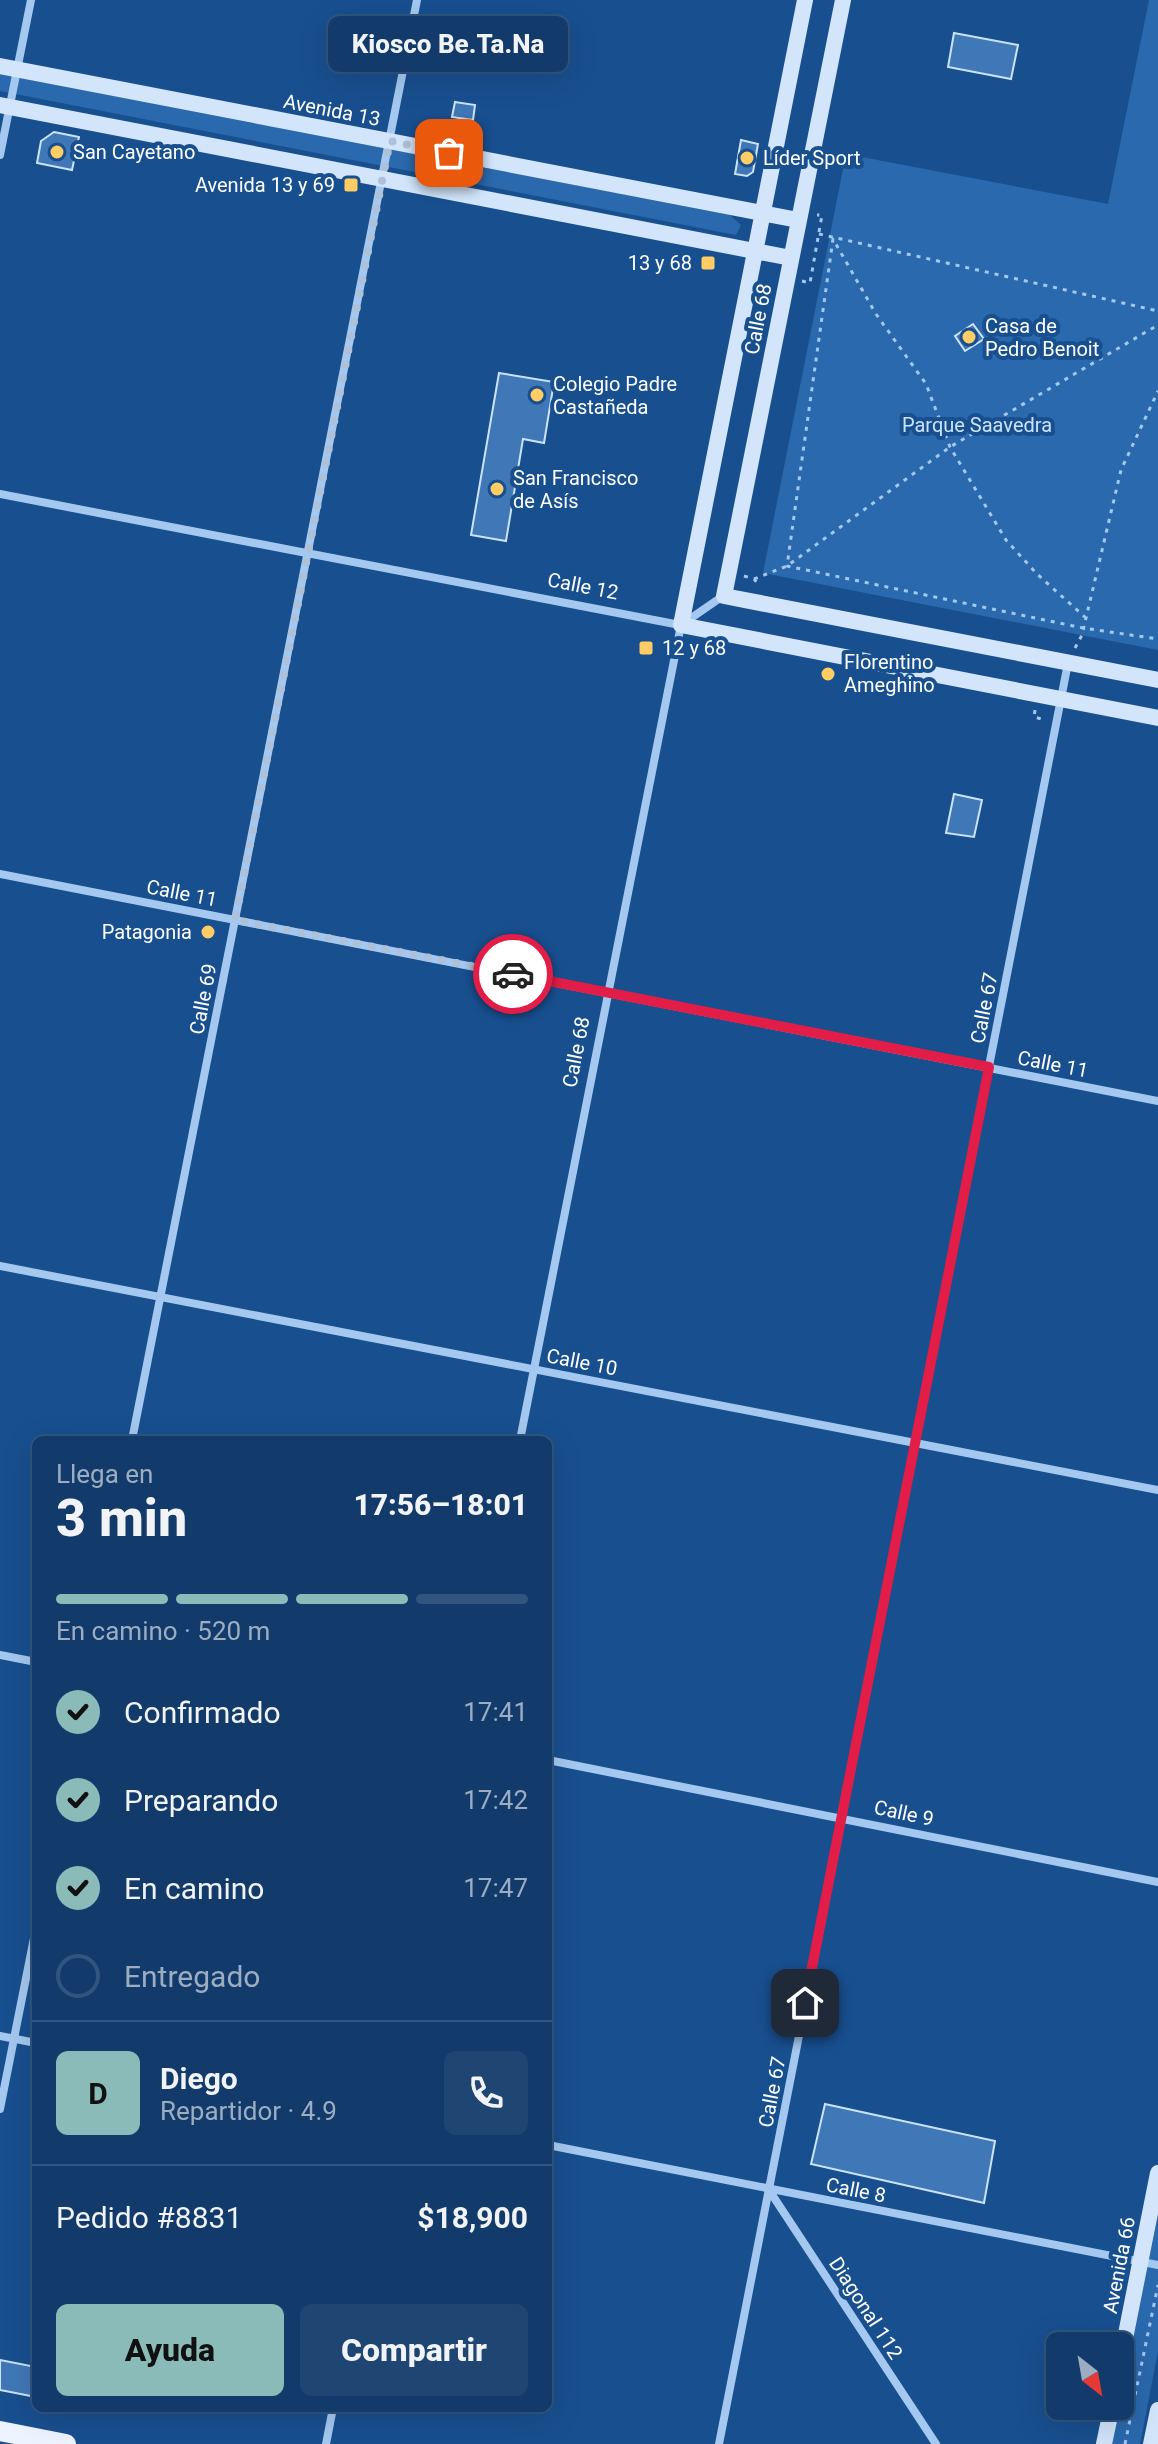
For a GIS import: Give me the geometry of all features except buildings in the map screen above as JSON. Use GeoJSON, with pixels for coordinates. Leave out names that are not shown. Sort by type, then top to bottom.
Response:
{"type":"FeatureCollection","features":[{"type":"Feature","properties":{"kind":"main road","name":"Calle 68"},"geometry":{"type":"LineString","coordinates":[[681,625],[805,0]]}},
{"type":"Feature","properties":{"kind":"main road","name":"Calle 68"},"geometry":{"type":"LineString","coordinates":[[724,596],[843,0]]}},
{"type":"Feature","properties":{"kind":"main road","name":"Avenida 13"},"geometry":{"type":"LineString","coordinates":[[8,67],[798,220]]}},
{"type":"Feature","properties":{"kind":"main road"},"geometry":{"type":"LineString","coordinates":[[5,106],[791,258]]}},
{"type":"Feature","properties":{"kind":"main road"},"geometry":{"type":"LineString","coordinates":[[724,596],[1071,656],[1158,680]]}},
{"type":"Feature","properties":{"kind":"main road","name":"Calle 12"},"geometry":{"type":"LineString","coordinates":[[681,625],[1158,718]]}},
{"type":"Feature","properties":{"kind":"main road","name":"Avenida 66"},"geometry":{"type":"LineString","coordinates":[[1127,2332],[1158,2173]]}},
{"type":"Feature","properties":{"kind":"main road"},"geometry":{"type":"LineString","coordinates":[[1151,2444],[1158,2410]]}},
{"type":"Feature","properties":{"kind":"main road"},"geometry":{"type":"LineString","coordinates":[[1104,2444],[1109,2420]]}},
{"type":"Feature","properties":{"kind":"main road"},"geometry":{"type":"LineString","coordinates":[[0,2431],[66,2444]]}},
{"type":"Feature","properties":{"kind":"street"},"geometry":{"type":"LineString","coordinates":[[0,155],[8,67],[31,0]]}},
{"type":"Feature","properties":{"kind":"street","name":"Calle 69"},"geometry":{"type":"LineString","coordinates":[[133,1436],[417,0]]}},
{"type":"Feature","properties":{"kind":"street","name":"Calle 12"},"geometry":{"type":"LineString","coordinates":[[0,494],[681,625]]}},
{"type":"Feature","properties":{"kind":"street"},"geometry":{"type":"LineString","coordinates":[[681,625],[724,596]]}},
{"type":"Feature","properties":{"kind":"street","name":"Calle 68"},"geometry":{"type":"LineString","coordinates":[[521,1436],[681,625]]}},
{"type":"Feature","properties":{"kind":"street","name":"Calle 67"},"geometry":{"type":"LineString","coordinates":[[719,2444],[1071,656]]}},
{"type":"Feature","properties":{"kind":"street","name":"Calle 11"},"geometry":{"type":"LineString","coordinates":[[0,874],[1158,1101]]}},
{"type":"Feature","properties":{"kind":"street","name":"Calle 10"},"geometry":{"type":"LineString","coordinates":[[0,1266],[1158,1490]]}},
{"type":"Feature","properties":{"kind":"street"},"geometry":{"type":"LineString","coordinates":[[0,1655],[32,1661]]}},
{"type":"Feature","properties":{"kind":"street","name":"Calle 9"},"geometry":{"type":"LineString","coordinates":[[552,1761],[1158,1882]]}},
{"type":"Feature","properties":{"kind":"street"},"geometry":{"type":"LineString","coordinates":[[0,2109],[32,1948]]}},
{"type":"Feature","properties":{"kind":"street"},"geometry":{"type":"LineString","coordinates":[[0,2036],[32,2042]]}},
{"type":"Feature","properties":{"kind":"street","name":"Calle 8"},"geometry":{"type":"LineString","coordinates":[[552,2146],[1158,2265]]}},
{"type":"Feature","properties":{"kind":"street","name":"Diagonal 112"},"geometry":{"type":"LineString","coordinates":[[769,2190],[936,2444]]}},
{"type":"Feature","properties":{"kind":"street"},"geometry":{"type":"LineString","coordinates":[[326,2444],[332,2412]]}},
{"type":"Feature","properties":{"kind":"path"},"geometry":{"type":"LineString","coordinates":[[819,234],[1158,311]]}},
{"type":"Feature","properties":{"kind":"path"},"geometry":{"type":"LineString","coordinates":[[833,239],[876,314],[926,384],[950,447],[1006,540],[1037,574],[1086,618]]}},
{"type":"Feature","properties":{"kind":"path"},"geometry":{"type":"LineString","coordinates":[[787,566],[833,239]]}},
{"type":"Feature","properties":{"kind":"path"},"geometry":{"type":"LineString","coordinates":[[754,579],[787,566],[950,447],[1158,325]]}},
{"type":"Feature","properties":{"kind":"path"},"geometry":{"type":"LineString","coordinates":[[1071,656],[1086,618],[1121,470],[1158,391]]}},
{"type":"Feature","properties":{"kind":"path"},"geometry":{"type":"LineString","coordinates":[[787,566],[1083,628],[1158,639]]}},
{"type":"Feature","properties":{"kind":"path"},"geometry":{"type":"LineString","coordinates":[[1125,2444],[1158,2285]]}},
{"type":"Feature","properties":{"kind":"green space","name":"Parque Saavedra"},"geometry":{"type":"Polygon","coordinates":[[[1149,0],[1158,0],[1158,650],[763,573],[846,154],[1108,204],[1149,0]]]}},
{"type":"Feature","properties":{"kind":"green space"},"geometry":{"type":"Polygon","coordinates":[[[0,74],[730,215],[741,225],[736,235],[0,91],[0,74]]]}},
{"type":"Feature","properties":{"kind":"green space"},"geometry":{"type":"Polygon","coordinates":[[[1158,2215],[1158,2351],[1140,2444],[1112,2444],[1117,2420],[1134,2420],[1134,2334],[1158,2215]]]}},
{"type":"Feature","properties":{"kind":"way so far"},"geometry":{"type":"LineString","coordinates":[[449,153],[390,141],[235,920],[513,974]]}},
{"type":"Feature","properties":{"kind":"place","name":"San Cayetano"},"geometry":{"type":"Point","coordinates":[57,152]}},
{"type":"Feature","properties":{"kind":"place","name":"Kiosco Be.Ta.Na"},"geometry":{"type":"Point","coordinates":[449,153]}},
{"type":"Feature","properties":{"kind":"place","name":"Líder Sport"},"geometry":{"type":"Point","coordinates":[747,158]}},
{"type":"Feature","properties":{"kind":"place","name":"Avenida 13 y 69"},"geometry":{"type":"Point","coordinates":[351,185]}},
{"type":"Feature","properties":{"kind":"place","name":"13 y 68"},"geometry":{"type":"Point","coordinates":[708,263]}},
{"type":"Feature","properties":{"kind":"place","name":"Casa de Pedro Benoit"},"geometry":{"type":"Point","coordinates":[969,337]}},
{"type":"Feature","properties":{"kind":"place","name":"Colegio Padre Castañeda"},"geometry":{"type":"Point","coordinates":[537,395]}},
{"type":"Feature","properties":{"kind":"place","name":"San Francisco de Asís"},"geometry":{"type":"Point","coordinates":[497,489]}},
{"type":"Feature","properties":{"kind":"place","name":"12 y 68"},"geometry":{"type":"Point","coordinates":[646,648]}},
{"type":"Feature","properties":{"kind":"place","name":"Florentino Ameghino"},"geometry":{"type":"Point","coordinates":[828,674]}},
{"type":"Feature","properties":{"kind":"place","name":"Patagonia"},"geometry":{"type":"Point","coordinates":[208,932]}},
{"type":"Feature","properties":{"kind":"route"},"geometry":{"type":"LineString","coordinates":[[513,974],[989,1067],[805,2003]]}}]}
